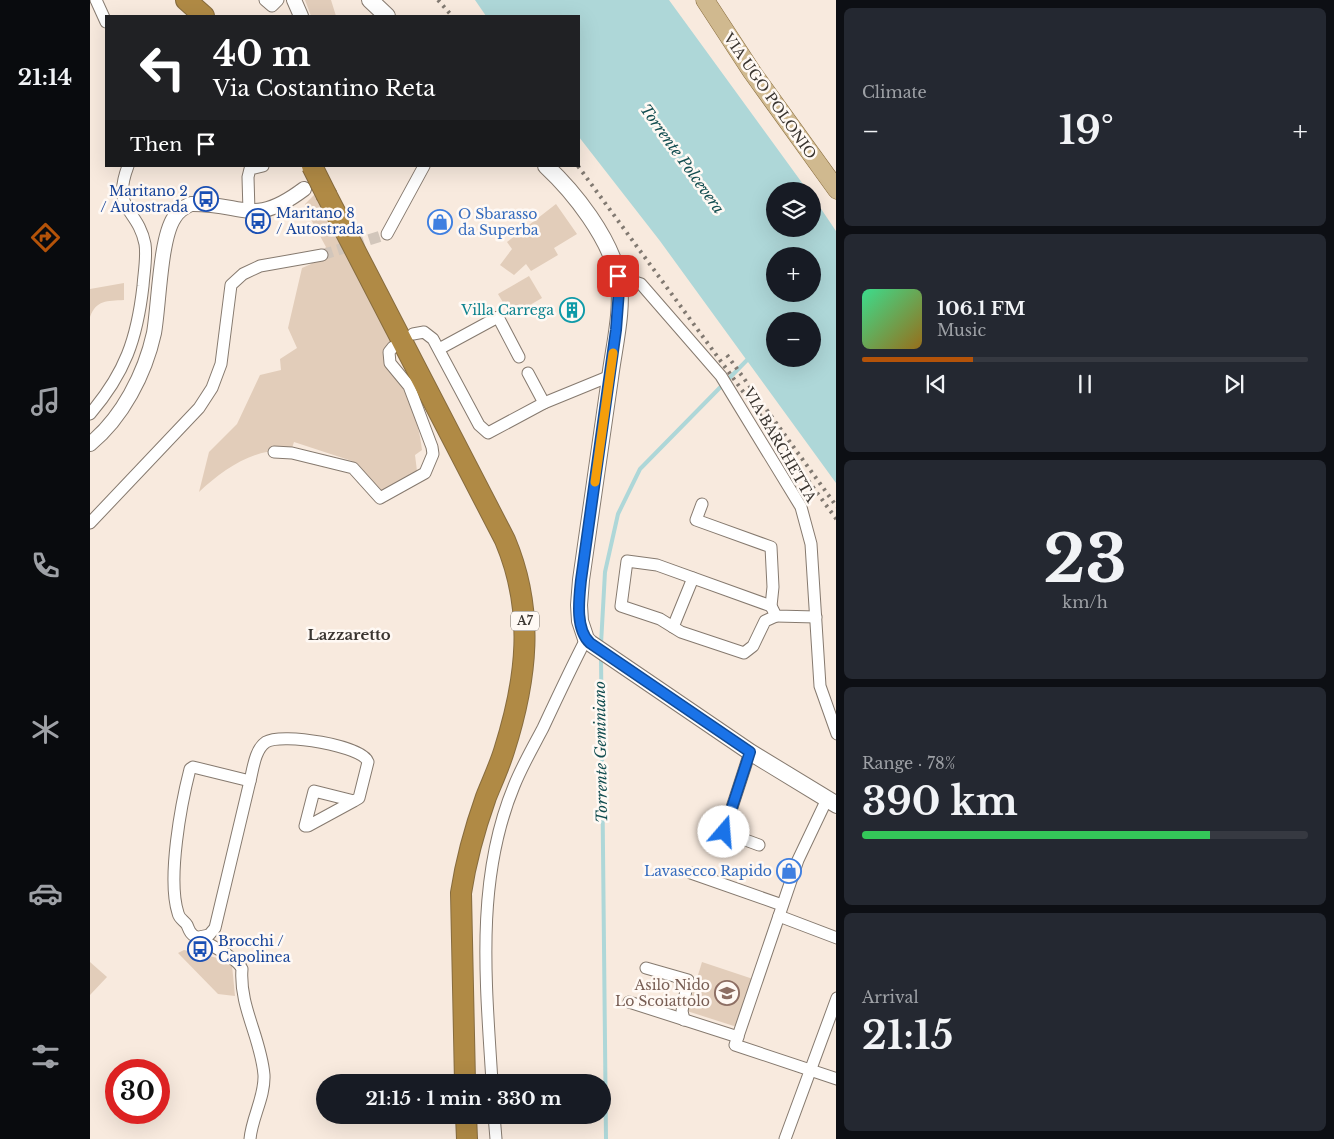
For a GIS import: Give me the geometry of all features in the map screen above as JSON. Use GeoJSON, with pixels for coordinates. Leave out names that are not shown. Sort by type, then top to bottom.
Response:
{"type":"FeatureCollection","features":[{"type":"Feature","properties":{"kind":"highway"},"geometry":{"type":"LineString","coordinates":[[186,0],[203,15]]}},
{"type":"Feature","properties":{"kind":"highway","name":"A7"},"geometry":{"type":"LineString","coordinates":[[312,167],[505,540],[521,584],[526,639],[519,694],[504,752],[485,798],[465,865],[461,893],[460,923],[465,1074]]}},
{"type":"Feature","properties":{"kind":"highway"},"geometry":{"type":"LineString","coordinates":[[466,1124],[467,1139]]}},
{"type":"Feature","properties":{"kind":"main road"},"geometry":{"type":"LineString","coordinates":[[370,0],[386,15]]}},
{"type":"Feature","properties":{"kind":"main road","name":"VIA UGO POLONIO"},"geometry":{"type":"LineString","coordinates":[[705,0],[752,72],[836,190]]}},
{"type":"Feature","properties":{"kind":"main road"},"geometry":{"type":"LineString","coordinates":[[547,167],[572,194],[594,224],[611,257],[618,276],[617,317],[610,376],[581,580],[579,605],[588,641],[614,661],[750,752],[832,802]]}},
{"type":"Feature","properties":{"kind":"street"},"geometry":{"type":"LineString","coordinates":[[96,0],[105,20]]}},
{"type":"Feature","properties":{"kind":"street"},"geometry":{"type":"LineString","coordinates":[[265,0],[272,6],[278,0]]}},
{"type":"Feature","properties":{"kind":"street"},"geometry":{"type":"LineString","coordinates":[[294,0],[301,15]]}},
{"type":"Feature","properties":{"kind":"street"},"geometry":{"type":"LineString","coordinates":[[90,414],[110,391],[121,372],[137,330],[145,245],[142,235],[122,198],[123,180],[128,167]]}},
{"type":"Feature","properties":{"kind":"street"},"geometry":{"type":"LineString","coordinates":[[249,212],[248,177],[250,169],[259,167]]}},
{"type":"Feature","properties":{"kind":"street"},"geometry":{"type":"LineString","coordinates":[[387,234],[423,167]]}},
{"type":"Feature","properties":{"kind":"street"},"geometry":{"type":"LineString","coordinates":[[90,444],[115,418],[128,397],[146,356],[154,334],[167,234],[173,219],[183,207],[191,204],[249,212],[270,210],[290,200],[304,190]]}},
{"type":"Feature","properties":{"kind":"street"},"geometry":{"type":"LineString","coordinates":[[90,523],[200,408],[212,388],[221,364],[231,285],[243,274],[260,266],[322,255]]}},
{"type":"Feature","properties":{"kind":"street","name":"VIA BARCHETTA"},"geometry":{"type":"LineString","coordinates":[[618,276],[641,284],[721,376],[737,399],[801,508],[811,544],[820,686],[836,734]]}},
{"type":"Feature","properties":{"kind":"street"},"geometry":{"type":"LineString","coordinates":[[439,349],[498,317],[519,357]]}},
{"type":"Feature","properties":{"kind":"street"},"geometry":{"type":"LineString","coordinates":[[413,334],[424,332],[429,335],[439,349],[479,425],[488,433],[544,404],[610,376]]}},
{"type":"Feature","properties":{"kind":"street"},"geometry":{"type":"LineString","coordinates":[[274,452],[289,453],[353,468],[380,498],[425,473],[433,454],[432,447],[409,386],[390,364],[389,352],[393,347]]}},
{"type":"Feature","properties":{"kind":"street"},"geometry":{"type":"LineString","coordinates":[[528,373],[544,404]]}},
{"type":"Feature","properties":{"kind":"street"},"geometry":{"type":"LineString","coordinates":[[702,504],[696,520],[771,546],[773,587],[771,606],[776,616]]}},
{"type":"Feature","properties":{"kind":"street"},"geometry":{"type":"LineString","coordinates":[[771,606],[657,565],[627,561],[621,606],[660,619],[681,632],[744,653],[753,646],[766,621],[776,616],[816,617]]}},
{"type":"Feature","properties":{"kind":"street"},"geometry":{"type":"LineString","coordinates":[[673,627],[693,578]]}},
{"type":"Feature","properties":{"kind":"street"},"geometry":{"type":"LineString","coordinates":[[492,1074],[487,1001],[486,923],[488,892],[499,835],[514,786],[588,641]]}},
{"type":"Feature","properties":{"kind":"street"},"geometry":{"type":"LineString","coordinates":[[199,937],[208,935],[215,928],[250,781],[260,748],[266,742],[281,738],[301,738],[364,755],[368,766],[360,795],[354,801]]}},
{"type":"Feature","properties":{"kind":"street"},"geometry":{"type":"LineString","coordinates":[[750,752],[724,832],[759,845]]}},
{"type":"Feature","properties":{"kind":"street"},"geometry":{"type":"LineString","coordinates":[[250,781],[192,767],[190,769],[180,808],[181,819],[174,885],[179,916],[190,932],[207,945],[232,956],[242,969],[241,988],[264,1075],[250,1139]]}},
{"type":"Feature","properties":{"kind":"street"},"geometry":{"type":"LineString","coordinates":[[832,802],[798,860],[735,1045],[836,1080]]}},
{"type":"Feature","properties":{"kind":"street"},"geometry":{"type":"LineString","coordinates":[[691,873],[781,911],[836,938]]}},
{"type":"Feature","properties":{"kind":"street"},"geometry":{"type":"LineString","coordinates":[[646,968],[688,980],[682,1011],[684,1020]]}},
{"type":"Feature","properties":{"kind":"street"},"geometry":{"type":"LineString","coordinates":[[629,1002],[738,1037]]}},
{"type":"Feature","properties":{"kind":"street"},"geometry":{"type":"LineString","coordinates":[[785,1139],[836,1003]]}},
{"type":"Feature","properties":{"kind":"street"},"geometry":{"type":"LineString","coordinates":[[495,1124],[496,1139]]}},
{"type":"Feature","properties":{"kind":"shaded area"},"geometry":{"type":"Polygon","coordinates":[[[305,0],[331,0],[336,15],[311,15],[305,0]]]}},
{"type":"Feature","properties":{"kind":"shaded area"},"geometry":{"type":"Polygon","coordinates":[[[316,193],[391,341],[384,351],[408,399],[420,437],[422,450],[415,455],[416,475],[378,495],[352,461],[294,442],[291,451],[265,452],[241,461],[219,475],[199,492],[209,452],[237,424],[260,375],[281,370],[280,359],[297,348],[288,328],[302,268],[311,264],[326,247],[307,212],[305,204],[316,193]]]}},
{"type":"Feature","properties":{"kind":"shaded area"},"geometry":{"type":"Polygon","coordinates":[[[556,204],[577,234],[554,248],[558,255],[531,271],[526,264],[514,275],[500,265],[512,249],[507,242],[556,204]]]}},
{"type":"Feature","properties":{"kind":"shaded area"},"geometry":{"type":"Polygon","coordinates":[[[529,276],[542,298],[511,316],[498,294],[529,276]]]}},
{"type":"Feature","properties":{"kind":"shaded area"},"geometry":{"type":"Polygon","coordinates":[[[124,283],[124,300],[107,301],[99,304],[92,311],[90,317],[90,289],[124,283]]]}},
{"type":"Feature","properties":{"kind":"shaded area"},"geometry":{"type":"Polygon","coordinates":[[[184,950],[226,960],[232,965],[235,996],[218,994],[178,953],[184,950]]]}},
{"type":"Feature","properties":{"kind":"shaded area"},"geometry":{"type":"Polygon","coordinates":[[[90,962],[107,977],[90,995],[90,962]]]}},
{"type":"Feature","properties":{"kind":"shaded area"},"geometry":{"type":"Polygon","coordinates":[[[702,962],[753,979],[737,1027],[687,1011],[702,962]]]}},
{"type":"Feature","properties":{"kind":"water","name":"Torrente Polcevera"},"geometry":{"type":"Polygon","coordinates":[[[475,0],[669,0],[801,182],[766,182],[766,237],[821,237],[821,209],[836,231],[836,483],[660,241],[580,138],[580,15],[485,15],[475,0]]]}},
{"type":"Feature","properties":{"kind":"waterway","name":"Torrente Geminiano"},"geometry":{"type":"LineString","coordinates":[[601,644],[605,572],[618,514],[640,469],[751,356]]}},
{"type":"Feature","properties":{"kind":"waterway","name":"Torrente Geminiano"},"geometry":{"type":"LineString","coordinates":[[601,656],[606,1139]]}},
{"type":"Feature","properties":{"kind":"tunnel"},"geometry":{"type":"LineString","coordinates":[[322,255],[387,234]]}},
{"type":"Feature","properties":{"kind":"railway"},"geometry":{"type":"LineString","coordinates":[[438,0],[451,15]]}},
{"type":"Feature","properties":{"kind":"railway"},"geometry":{"type":"LineString","coordinates":[[579,167],[836,519]]}},
{"type":"Feature","properties":{"kind":"railway"},"geometry":{"type":"LineString","coordinates":[[727,355],[836,506]]}},
{"type":"Feature","properties":{"kind":"slow traffic"},"geometry":{"type":"LineString","coordinates":[[595,482],[613,353]]}},
{"type":"Feature","properties":{"kind":"place","name":"Maritano 2 / Autostrada"},"geometry":{"type":"Point","coordinates":[206,199]}},
{"type":"Feature","properties":{"kind":"place","name":"Maritano 8 / Autostrada"},"geometry":{"type":"Point","coordinates":[258,221]}},
{"type":"Feature","properties":{"kind":"place","name":"O Sbarasso da Superba"},"geometry":{"type":"Point","coordinates":[440,222]}},
{"type":"Feature","properties":{"kind":"place","name":"Villa Carrega"},"geometry":{"type":"Point","coordinates":[572,310]}},
{"type":"Feature","properties":{"kind":"place","name":"Lavasecco Rapido"},"geometry":{"type":"Point","coordinates":[789,871]}},
{"type":"Feature","properties":{"kind":"place","name":"Brocchi / Capolinea"},"geometry":{"type":"Point","coordinates":[200,949]}},
{"type":"Feature","properties":{"kind":"place","name":"Asilo Nido Lo Scoiattolo"},"geometry":{"type":"Point","coordinates":[727,993]}},
{"type":"Feature","properties":{"kind":"district","name":"Lazzaretto"},"geometry":{"type":"Point","coordinates":[349,635]}},
{"type":"Feature","properties":{"kind":"route"},"geometry":{"type":"LineString","coordinates":[[618,276],[619,290],[616,330],[581,580],[580,621],[586,639],[590,643],[750,752],[724,832]]}}]}
